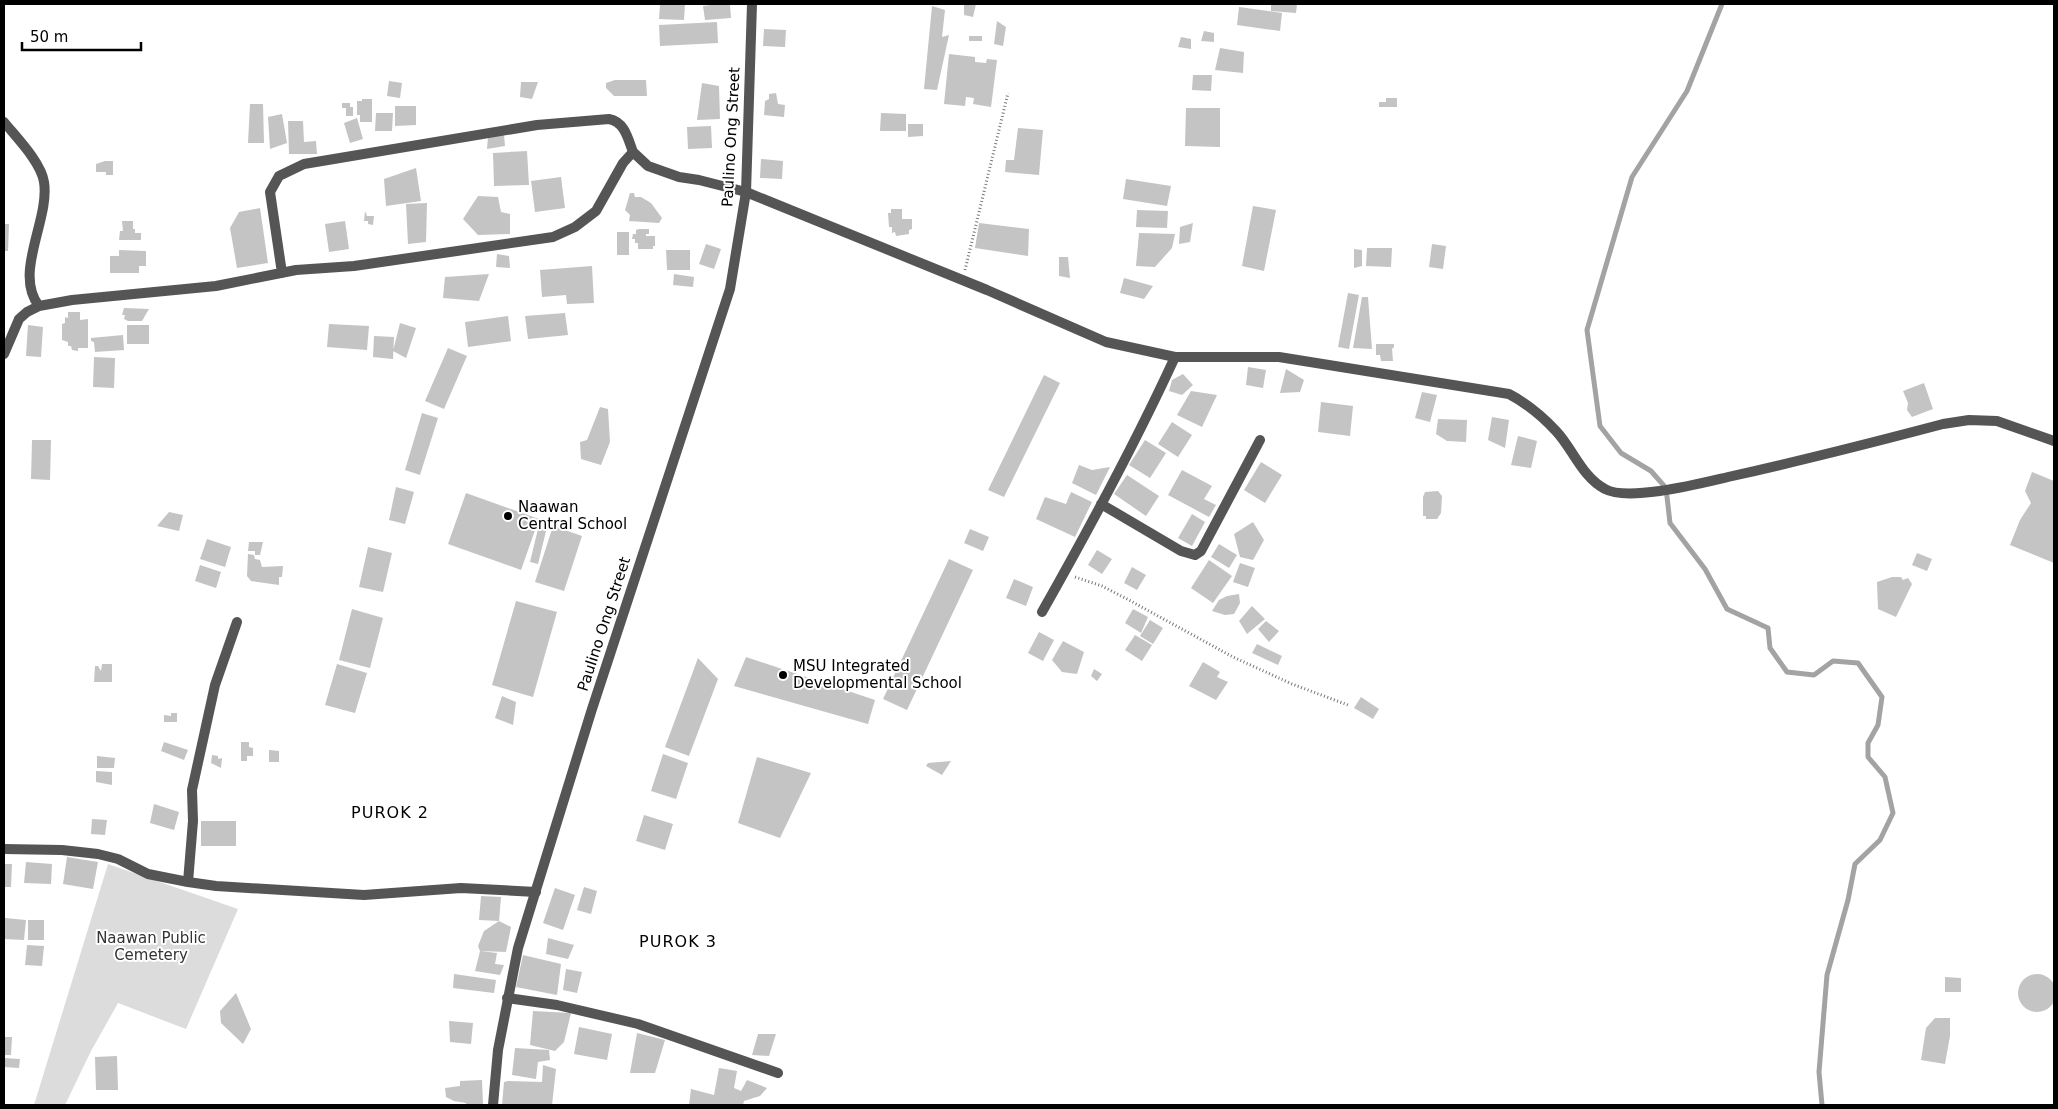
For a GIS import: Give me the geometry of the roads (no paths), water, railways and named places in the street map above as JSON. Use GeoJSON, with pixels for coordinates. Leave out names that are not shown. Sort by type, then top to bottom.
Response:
{"type":"FeatureCollection","features":[{"type":"Feature","properties":{"kind":"street","name":"Paulino Ong Street"},"geometry":{"type":"LineString","coordinates":[[493,1105],[498,1050],[506,998],[518,948],[592,709],[730,289],[746,192],[752,4]]}},
{"type":"Feature","properties":{"kind":"street"},"geometry":{"type":"LineString","coordinates":[[282,273],[270,192],[279,176],[304,164],[537,125],[610,119],[618,122],[624,128],[633,152],[648,166],[746,192],[963,280],[1106,342],[1175,357],[1279,357],[1509,394],[1521,400],[1557,432],[1578,463],[1601,487],[1618,493],[1681,488],[1772,468],[1942,424],[1969,420],[1997,421],[2054,440]]}},
{"type":"Feature","properties":{"kind":"street"},"geometry":{"type":"LineString","coordinates":[[4,122],[32,157],[44,181],[44,197],[33,251],[30,282],[34,300],[39,306]]}},
{"type":"Feature","properties":{"kind":"street"},"geometry":{"type":"LineString","coordinates":[[4,354],[19,319],[27,312],[39,306],[72,300],[216,286],[312,268],[354,266],[552,237],[575,227],[596,211],[623,163],[633,152]]}},
{"type":"Feature","properties":{"kind":"street"},"geometry":{"type":"LineString","coordinates":[[1042,612],[1158,395],[1175,357]]}},
{"type":"Feature","properties":{"kind":"street"},"geometry":{"type":"LineString","coordinates":[[1101,504],[1181,551],[1194,555],[1202,551],[1260,440]]}},
{"type":"Feature","properties":{"kind":"street"},"geometry":{"type":"LineString","coordinates":[[188,882],[193,821],[192,790],[215,685],[237,622]]}},
{"type":"Feature","properties":{"kind":"street"},"geometry":{"type":"LineString","coordinates":[[4,849],[62,850],[98,854],[118,859],[148,874],[188,882],[364,895],[461,888],[536,892]]}},
{"type":"Feature","properties":{"kind":"street"},"geometry":{"type":"LineString","coordinates":[[506,998],[566,1007],[638,1024],[778,1074]]}},
{"type":"Feature","properties":{"kind":"waterway"},"geometry":{"type":"LineString","coordinates":[[1722,4],[1687,91],[1632,177],[1587,330],[1600,426],[1621,453],[1651,471],[1666,488],[1670,523],[1705,569],[1727,609],[1768,628],[1770,648],[1787,672],[1814,675],[1833,661],[1858,663],[1882,697],[1878,725],[1868,743],[1868,757],[1885,777],[1893,813],[1880,840],[1855,864],[1848,900],[1827,975],[1819,1072],[1822,1105]]}},
{"type":"Feature","properties":{"kind":"place","name":"Naawan Central School"},"geometry":{"type":"Point","coordinates":[508,516]}},
{"type":"Feature","properties":{"kind":"place","name":"MSU Integrated Developmental School"},"geometry":{"type":"Point","coordinates":[783,675]}},
{"type":"Feature","properties":{"kind":"district","name":"PUROK 2"},"geometry":{"type":"Point","coordinates":[390,812]}},
{"type":"Feature","properties":{"kind":"district","name":"PUROK 3"},"geometry":{"type":"Point","coordinates":[678,941]}},
{"type":"Feature","properties":{"kind":"park label","name":"Naawan Public Cemetery"},"geometry":{"type":"Point","coordinates":[151,946]}}]}
